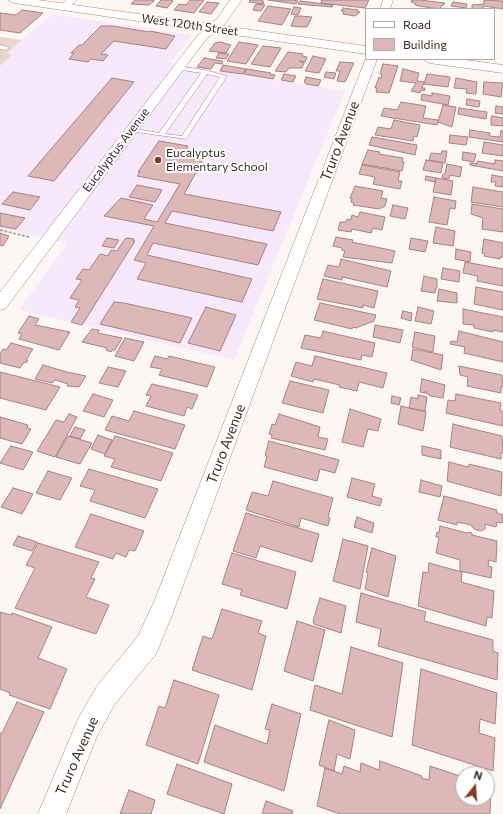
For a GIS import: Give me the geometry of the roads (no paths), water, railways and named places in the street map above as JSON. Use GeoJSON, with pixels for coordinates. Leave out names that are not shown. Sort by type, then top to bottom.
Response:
{"type":"FeatureCollection","features":[{"type":"Feature","properties":{"kind":"main road","name":"West 120th Street"},"geometry":{"type":"LineString","coordinates":[[14,0],[68,4],[212,29],[365,50]]}},
{"type":"Feature","properties":{"kind":"main road","name":"Eucalyptus Avenue"},"geometry":{"type":"LineString","coordinates":[[212,29],[221,22],[236,0]]}},
{"type":"Feature","properties":{"kind":"main road"},"geometry":{"type":"LineString","coordinates":[[436,60],[503,69]]}},
{"type":"Feature","properties":{"kind":"street","name":"Eucalyptus Avenue"},"geometry":{"type":"LineString","coordinates":[[0,304],[178,68],[202,37],[212,29]]}},
{"type":"Feature","properties":{"kind":"street","name":"Truro Avenue"},"geometry":{"type":"LineString","coordinates":[[52,814],[87,728],[106,695],[147,645],[164,607],[371,60]]}},
{"type":"Feature","properties":{"kind":"lane"},"geometry":{"type":"LineString","coordinates":[[131,130],[184,138],[224,76],[178,68]]}},
{"type":"Feature","properties":{"kind":"lane"},"geometry":{"type":"LineString","coordinates":[[161,135],[205,72]]}},
{"type":"Feature","properties":{"kind":"place","name":"Eucalyptus Elementary School"},"geometry":{"type":"Point","coordinates":[158,160]}}]}
